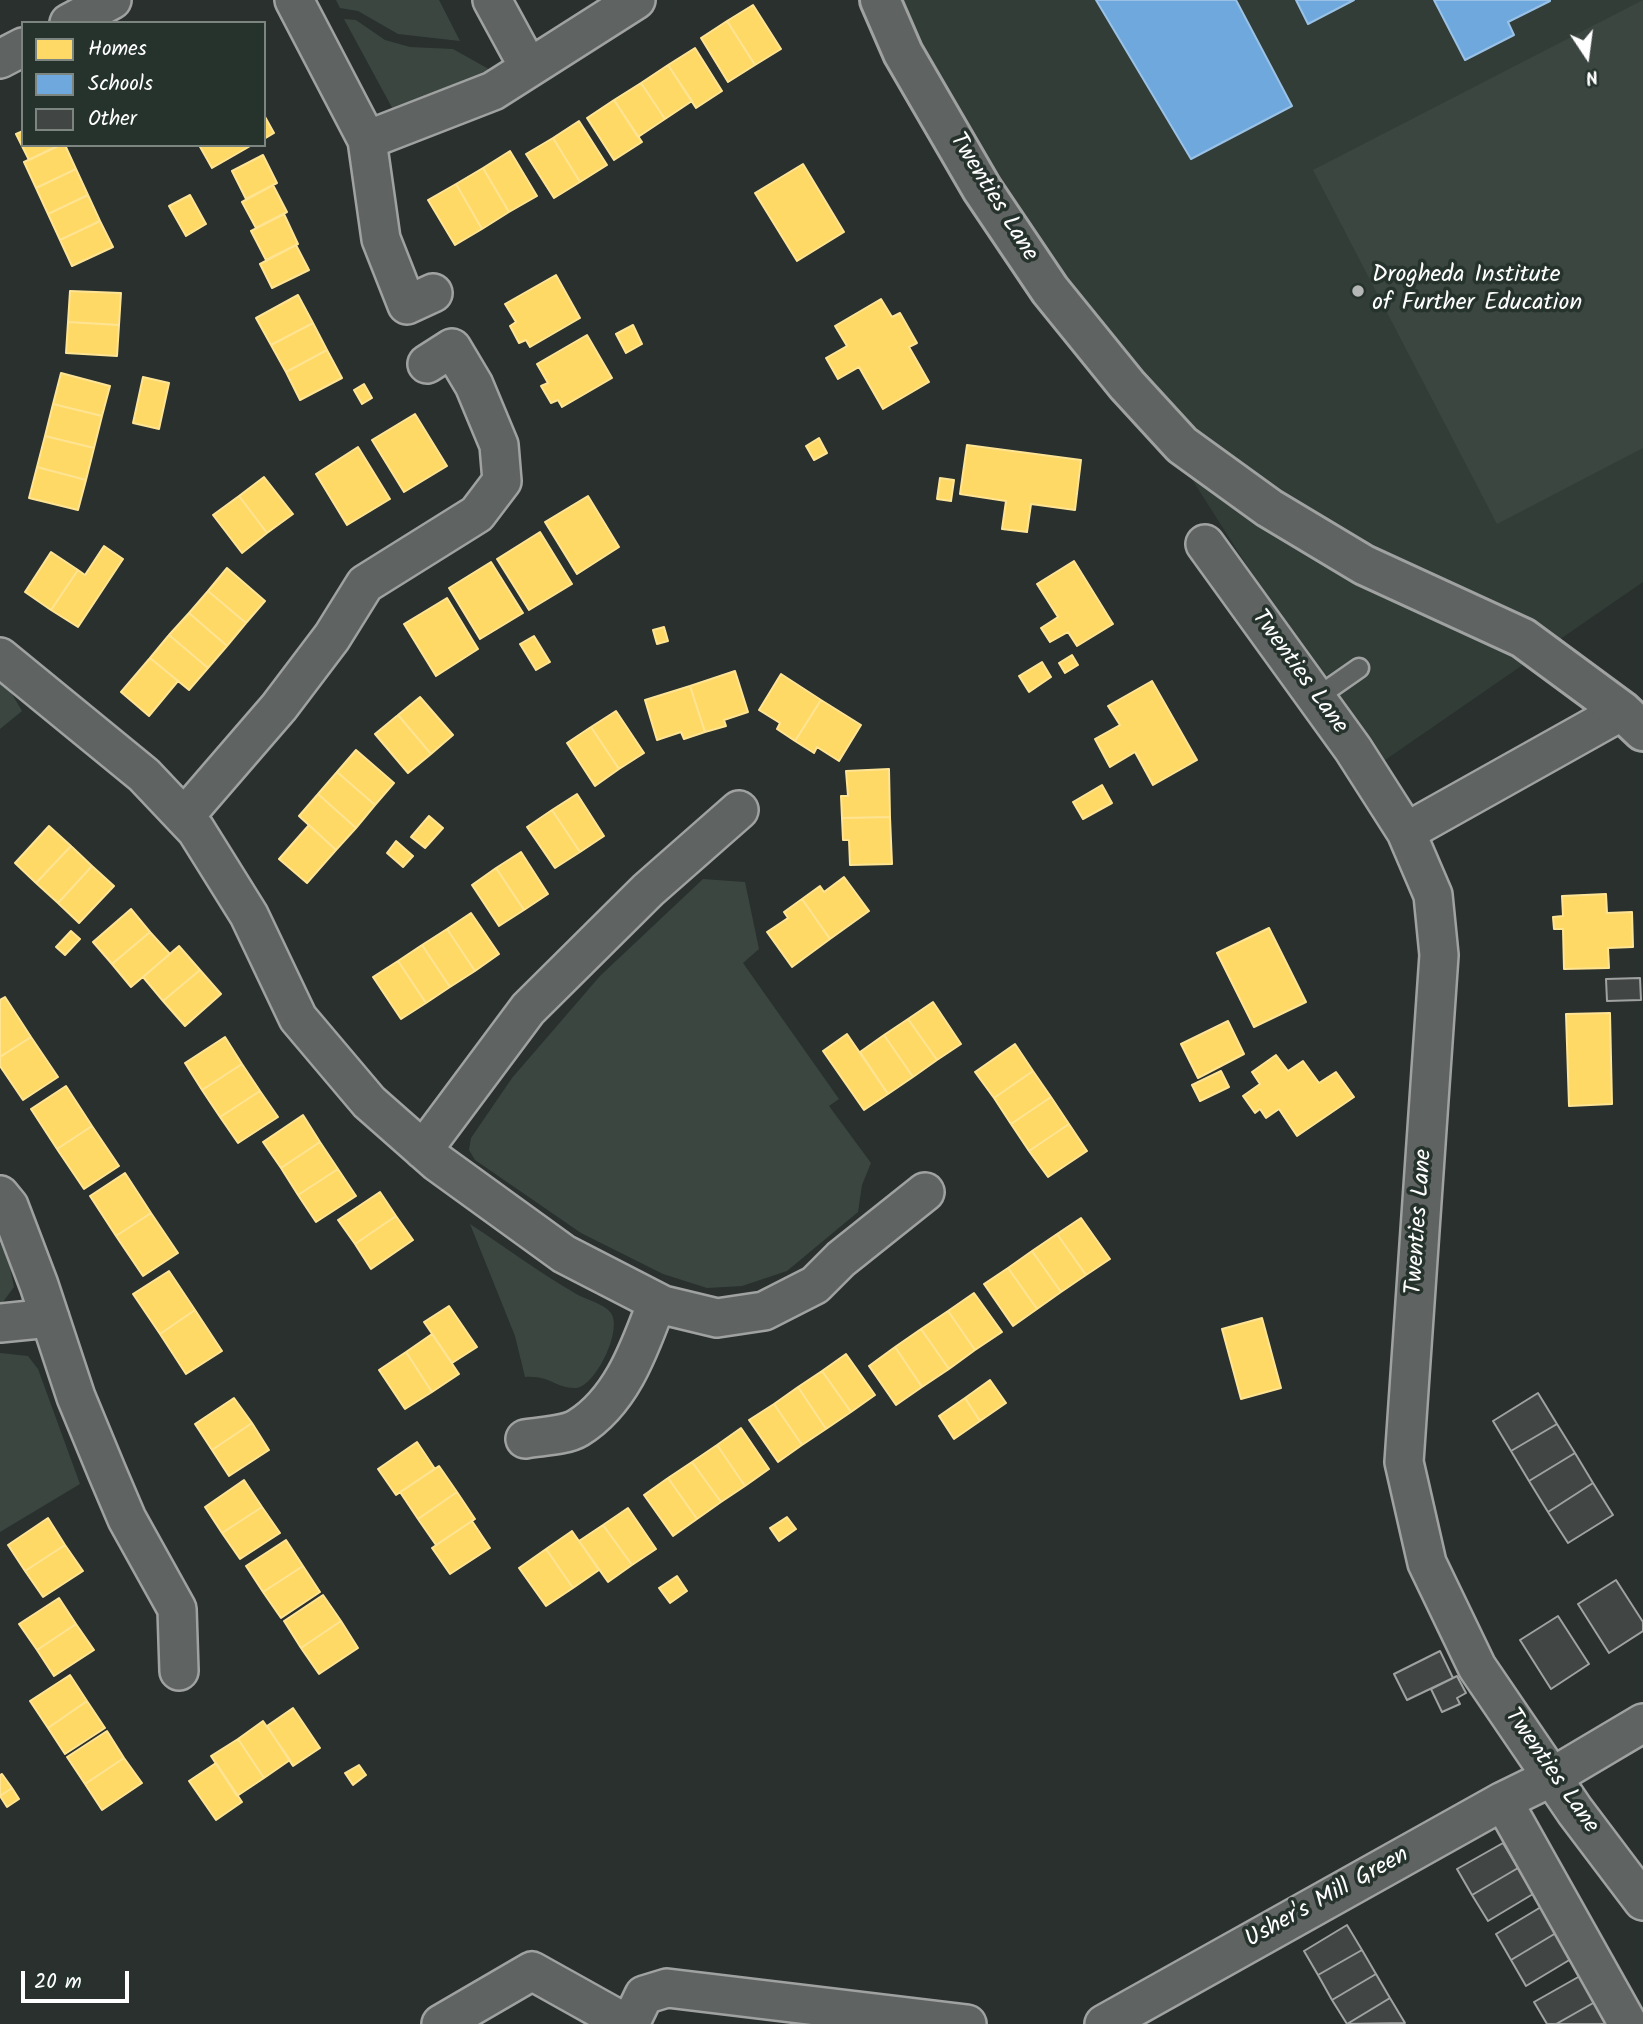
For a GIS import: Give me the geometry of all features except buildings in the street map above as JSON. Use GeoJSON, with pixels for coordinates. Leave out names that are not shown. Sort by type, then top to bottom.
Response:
{"type":"FeatureCollection","features":[{"type":"Feature","properties":{"kind":"street"},"geometry":{"type":"LineString","coordinates":[[73,21],[112,0]]}},
{"type":"Feature","properties":{"kind":"street"},"geometry":{"type":"LineString","coordinates":[[294,0],[368,140],[382,239],[407,305],[433,293]]}},
{"type":"Feature","properties":{"kind":"street"},"geometry":{"type":"LineString","coordinates":[[492,0],[529,68]]}},
{"type":"Feature","properties":{"kind":"street"},"geometry":{"type":"LineString","coordinates":[[368,140],[493,90],[636,0]]}},
{"type":"Feature","properties":{"kind":"street","name":"Twenties Lane"},"geometry":{"type":"LineString","coordinates":[[880,0],[903,53],[982,188],[1051,290],[1126,385],[1182,445],[1269,508],[1364,565],[1523,638],[1633,721]]}},
{"type":"Feature","properties":{"kind":"street"},"geometry":{"type":"LineString","coordinates":[[0,59],[21,48]]}},
{"type":"Feature","properties":{"kind":"street"},"geometry":{"type":"LineString","coordinates":[[184,817],[279,707],[332,637],[365,584],[477,514],[502,481],[499,446],[474,385],[452,348],[427,364]]}},
{"type":"Feature","properties":{"kind":"street","name":"Twenties Lane"},"geometry":{"type":"LineString","coordinates":[[1205,544],[1316,698],[1406,832],[1433,895],[1439,955],[1404,1462],[1427,1563],[1476,1667],[1643,1901]]}},
{"type":"Feature","properties":{"kind":"street"},"geometry":{"type":"LineString","coordinates":[[0,657],[144,775],[196,830],[249,915],[298,1018],[369,1102],[423,1150],[564,1254],[657,1302],[717,1318],[764,1311],[815,1285],[841,1259],[925,1192]]}},
{"type":"Feature","properties":{"kind":"street"},"geometry":{"type":"LineString","coordinates":[[1406,832],[1633,721]]}},
{"type":"Feature","properties":{"kind":"street"},"geometry":{"type":"LineString","coordinates":[[423,1150],[528,1009],[648,890],[738,810]]}},
{"type":"Feature","properties":{"kind":"street"},"geometry":{"type":"LineString","coordinates":[[0,1195],[9,1206],[76,1397],[127,1518],[177,1609],[179,1671]]}},
{"type":"Feature","properties":{"kind":"street"},"geometry":{"type":"LineString","coordinates":[[526,1439],[577,1430],[608,1402],[637,1354],[657,1302]]}},
{"type":"Feature","properties":{"kind":"street"},"geometry":{"type":"LineString","coordinates":[[0,1323],[50,1318]]}},
{"type":"Feature","properties":{"kind":"street","name":"Usher's Mill Green"},"geometry":{"type":"LineString","coordinates":[[1104,2024],[1503,1801],[1552,1777],[1643,1723]]}},
{"type":"Feature","properties":{"kind":"street"},"geometry":{"type":"LineString","coordinates":[[1503,1801],[1628,2024]]}},
{"type":"Feature","properties":{"kind":"street"},"geometry":{"type":"LineString","coordinates":[[441,2024],[533,1971],[629,2024],[644,1995],[667,1988],[967,2024]]}},
{"type":"Feature","properties":{"kind":"lane"},"geometry":{"type":"LineString","coordinates":[[1316,698],[1359,668]]}},
{"type":"Feature","properties":{"kind":"shaded area"},"geometry":{"type":"Polygon","coordinates":[[[336,0],[439,0],[460,41],[398,34],[358,11],[340,8],[336,0]]]}},
{"type":"Feature","properties":{"kind":"shaded area","name":"Drogheda Institute of Further Education"},"geometry":{"type":"Polygon","coordinates":[[[887,0],[1643,0],[1643,582],[1375,767],[887,0]]]}},
{"type":"Feature","properties":{"kind":"shaded area"},"geometry":{"type":"Polygon","coordinates":[[[1643,0],[1643,448],[1497,524],[1313,170],[1643,0]]]}},
{"type":"Feature","properties":{"kind":"shaded area"},"geometry":{"type":"Polygon","coordinates":[[[344,19],[356,20],[385,40],[410,47],[453,49],[494,72],[396,115],[344,19]]]}},
{"type":"Feature","properties":{"kind":"shaded area"},"geometry":{"type":"Polygon","coordinates":[[[0,683],[9,689],[22,711],[0,729],[0,683]]]}},
{"type":"Feature","properties":{"kind":"shaded area"},"geometry":{"type":"Polygon","coordinates":[[[703,879],[745,882],[759,949],[743,963],[839,1099],[829,1106],[871,1163],[862,1185],[858,1212],[787,1271],[742,1286],[707,1288],[663,1274],[581,1233],[475,1160],[469,1150],[471,1138],[512,1078],[600,976],[703,879]]]}},
{"type":"Feature","properties":{"kind":"shaded area"},"geometry":{"type":"Polygon","coordinates":[[[470,1224],[550,1278],[611,1313],[614,1321],[610,1344],[599,1368],[583,1385],[569,1388],[541,1378],[525,1377],[515,1336],[470,1224]]]}},
{"type":"Feature","properties":{"kind":"shaded area"},"geometry":{"type":"Polygon","coordinates":[[[0,1242],[9,1263],[14,1287],[0,1306],[0,1242]]]}},
{"type":"Feature","properties":{"kind":"shaded area"},"geometry":{"type":"Polygon","coordinates":[[[0,1353],[28,1356],[38,1369],[80,1484],[0,1532],[0,1353]]]}},
{"type":"Feature","properties":{"kind":"place","name":"Drogheda Institute of Further Education"},"geometry":{"type":"Point","coordinates":[1358,291]}}]}
